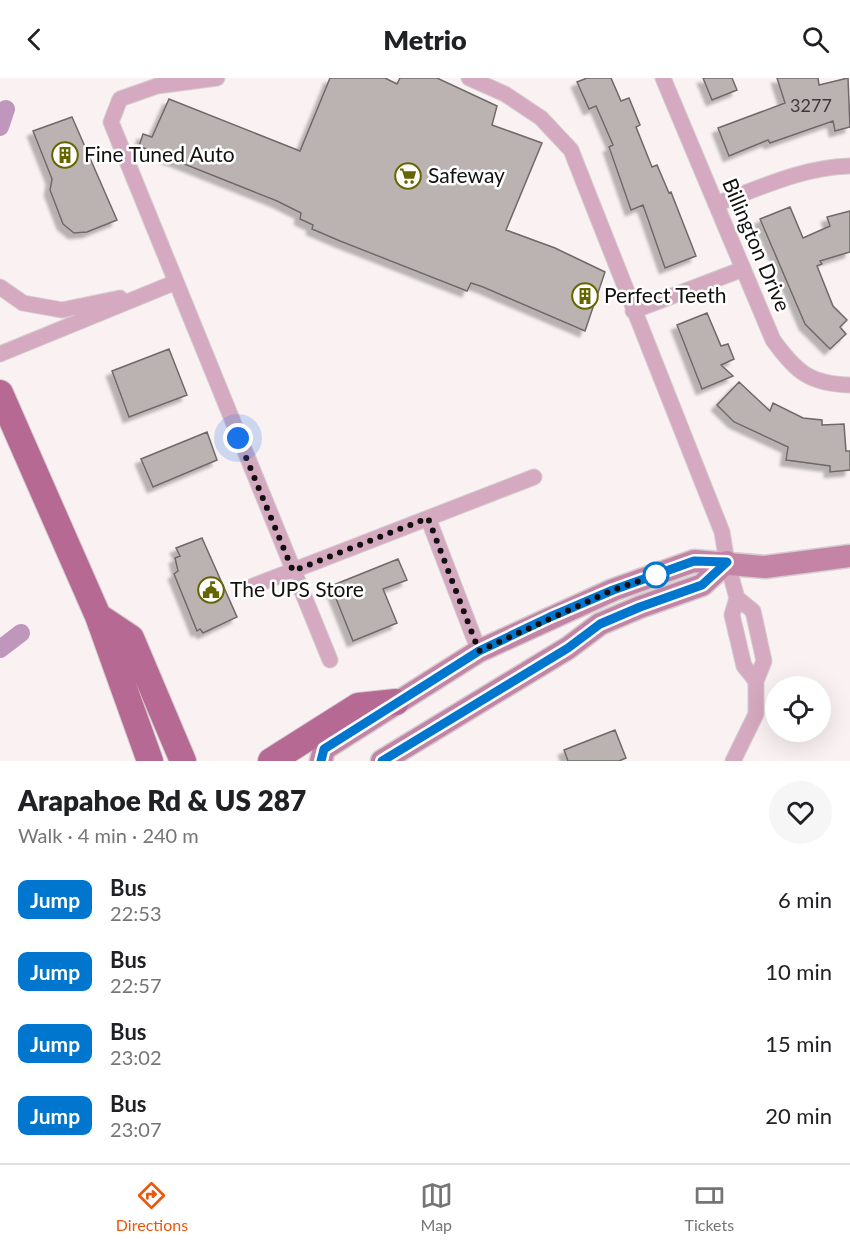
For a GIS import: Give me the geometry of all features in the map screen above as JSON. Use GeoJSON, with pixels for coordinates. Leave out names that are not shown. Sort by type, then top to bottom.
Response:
{"type":"FeatureCollection","features":[{"type":"Feature","properties":{"kind":"main road"},"geometry":{"type":"LineString","coordinates":[[0,393],[98,616],[150,761]]}},
{"type":"Feature","properties":{"kind":"main road"},"geometry":{"type":"LineString","coordinates":[[321,761],[324,749],[479,651],[613,590],[694,561],[765,567],[850,556]]}},
{"type":"Feature","properties":{"kind":"main road"},"geometry":{"type":"LineString","coordinates":[[382,761],[568,648],[600,624],[702,585],[727,562]]}},
{"type":"Feature","properties":{"kind":"main road"},"geometry":{"type":"LineString","coordinates":[[98,616],[131,638],[183,761]]}},
{"type":"Feature","properties":{"kind":"main road"},"geometry":{"type":"LineString","coordinates":[[271,761],[358,706],[396,702]]}},
{"type":"Feature","properties":{"kind":"street"},"geometry":{"type":"LineString","coordinates":[[217,78],[157,86],[120,99],[111,122],[330,660]]}},
{"type":"Feature","properties":{"kind":"street"},"geometry":{"type":"LineString","coordinates":[[469,78],[505,94],[542,118],[571,150],[722,532],[737,598],[732,615],[744,666],[756,681]]}},
{"type":"Feature","properties":{"kind":"street","name":"Billington Drive"},"geometry":{"type":"LineString","coordinates":[[663,78],[773,340],[790,363],[823,384],[850,385]]}},
{"type":"Feature","properties":{"kind":"street"},"geometry":{"type":"LineString","coordinates":[[716,204],[797,174],[827,166],[850,166]]}},
{"type":"Feature","properties":{"kind":"street"},"geometry":{"type":"LineString","coordinates":[[633,311],[743,269]]}},
{"type":"Feature","properties":{"kind":"street"},"geometry":{"type":"LineString","coordinates":[[0,354],[176,282]]}},
{"type":"Feature","properties":{"kind":"street"},"geometry":{"type":"LineString","coordinates":[[0,287],[23,303],[62,310],[149,293]]}},
{"type":"Feature","properties":{"kind":"street"},"geometry":{"type":"LineString","coordinates":[[254,586],[534,477]]}},
{"type":"Feature","properties":{"kind":"street"},"geometry":{"type":"LineString","coordinates":[[428,518],[479,651]]}},
{"type":"Feature","properties":{"kind":"street"},"geometry":{"type":"LineString","coordinates":[[733,761],[756,714],[756,681],[764,661],[753,611],[737,598]]}},
{"type":"Feature","properties":{"kind":"building","name":"Safeway"},"geometry":{"type":"Polygon","coordinates":[[[330,78],[385,78],[397,84],[400,78],[437,78],[497,106],[492,125],[542,143],[506,230],[555,248],[605,272],[585,331],[483,287],[471,283],[467,291],[340,241],[312,229],[313,225],[300,219],[301,213],[277,201],[139,146],[143,134],[152,137],[169,99],[300,151],[330,78]]]}},
{"type":"Feature","properties":{"kind":"building"},"geometry":{"type":"Polygon","coordinates":[[[587,78],[611,78],[621,101],[629,98],[640,125],[636,127],[652,167],[657,165],[669,193],[671,192],[696,256],[665,268],[643,205],[631,210],[609,147],[613,145],[596,106],[589,109],[577,82],[587,78]]]}},
{"type":"Feature","properties":{"kind":"building"},"geometry":{"type":"Polygon","coordinates":[[[703,78],[732,78],[737,90],[712,100],[703,78]]]}},
{"type":"Feature","properties":{"kind":"building"},"geometry":{"type":"Polygon","coordinates":[[[777,78],[818,78],[819,85],[848,78],[850,127],[835,131],[833,121],[770,143],[768,140],[729,156],[718,128],[785,103],[777,78]]]}},
{"type":"Feature","properties":{"kind":"building","name":"Fine Tuned Auto"},"geometry":{"type":"Polygon","coordinates":[[[72,117],[117,220],[87,232],[74,233],[63,224],[50,190],[52,179],[33,131],[72,117]]]}},
{"type":"Feature","properties":{"kind":"building"},"geometry":{"type":"Polygon","coordinates":[[[790,207],[803,238],[830,226],[827,217],[850,211],[850,252],[820,261],[822,264],[817,266],[833,306],[847,320],[840,327],[846,334],[830,349],[805,324],[760,219],[790,207]]]}},
{"type":"Feature","properties":{"kind":"building"},"geometry":{"type":"Polygon","coordinates":[[[707,313],[721,346],[728,344],[734,359],[721,365],[733,376],[702,389],[677,325],[707,313]]]}},
{"type":"Feature","properties":{"kind":"building"},"geometry":{"type":"Polygon","coordinates":[[[169,349],[187,395],[129,417],[112,371],[169,349]]]}},
{"type":"Feature","properties":{"kind":"building"},"geometry":{"type":"Polygon","coordinates":[[[739,382],[770,411],[773,403],[803,418],[822,420],[822,425],[844,424],[846,451],[850,451],[850,470],[830,472],[830,466],[786,460],[788,447],[734,422],[717,405],[739,382]]]}},
{"type":"Feature","properties":{"kind":"building"},"geometry":{"type":"Polygon","coordinates":[[[207,432],[217,460],[153,487],[141,459],[207,432]]]}},
{"type":"Feature","properties":{"kind":"building"},"geometry":{"type":"Polygon","coordinates":[[[202,538],[237,617],[203,633],[200,629],[197,631],[174,574],[178,571],[175,558],[180,556],[176,548],[202,538]]]}},
{"type":"Feature","properties":{"kind":"building"},"geometry":{"type":"Polygon","coordinates":[[[398,559],[407,580],[383,589],[397,623],[353,641],[331,586],[398,559]]]}},
{"type":"Feature","properties":{"kind":"building"},"geometry":{"type":"Polygon","coordinates":[[[615,730],[626,758],[619,761],[568,761],[564,750],[615,730]]]}},
{"type":"Feature","properties":{"kind":"waterway"},"geometry":{"type":"LineString","coordinates":[[0,127],[6,109]]}},
{"type":"Feature","properties":{"kind":"waterway"},"geometry":{"type":"LineString","coordinates":[[0,649],[21,633]]}},
{"type":"Feature","properties":{"kind":"bus line","name":"Jump"},"geometry":{"type":"LineString","coordinates":[[321,761],[324,749],[479,651],[613,590],[694,561],[727,562],[702,585],[600,624],[568,648],[382,761]]}},
{"type":"Feature","properties":{"kind":"place","name":"Fine Tuned Auto"},"geometry":{"type":"Point","coordinates":[65,155]}},
{"type":"Feature","properties":{"kind":"place","name":"Safeway"},"geometry":{"type":"Point","coordinates":[408,176]}},
{"type":"Feature","properties":{"kind":"place","name":"Perfect Teeth"},"geometry":{"type":"Point","coordinates":[585,296]}},
{"type":"Feature","properties":{"kind":"place","name":"The UPS Store"},"geometry":{"type":"Point","coordinates":[211,590]}},
{"type":"Feature","properties":{"kind":"route"},"geometry":{"type":"LineString","coordinates":[[238,438],[293,571],[428,518],[479,651],[550,617],[613,590],[656,575]]}}]}
